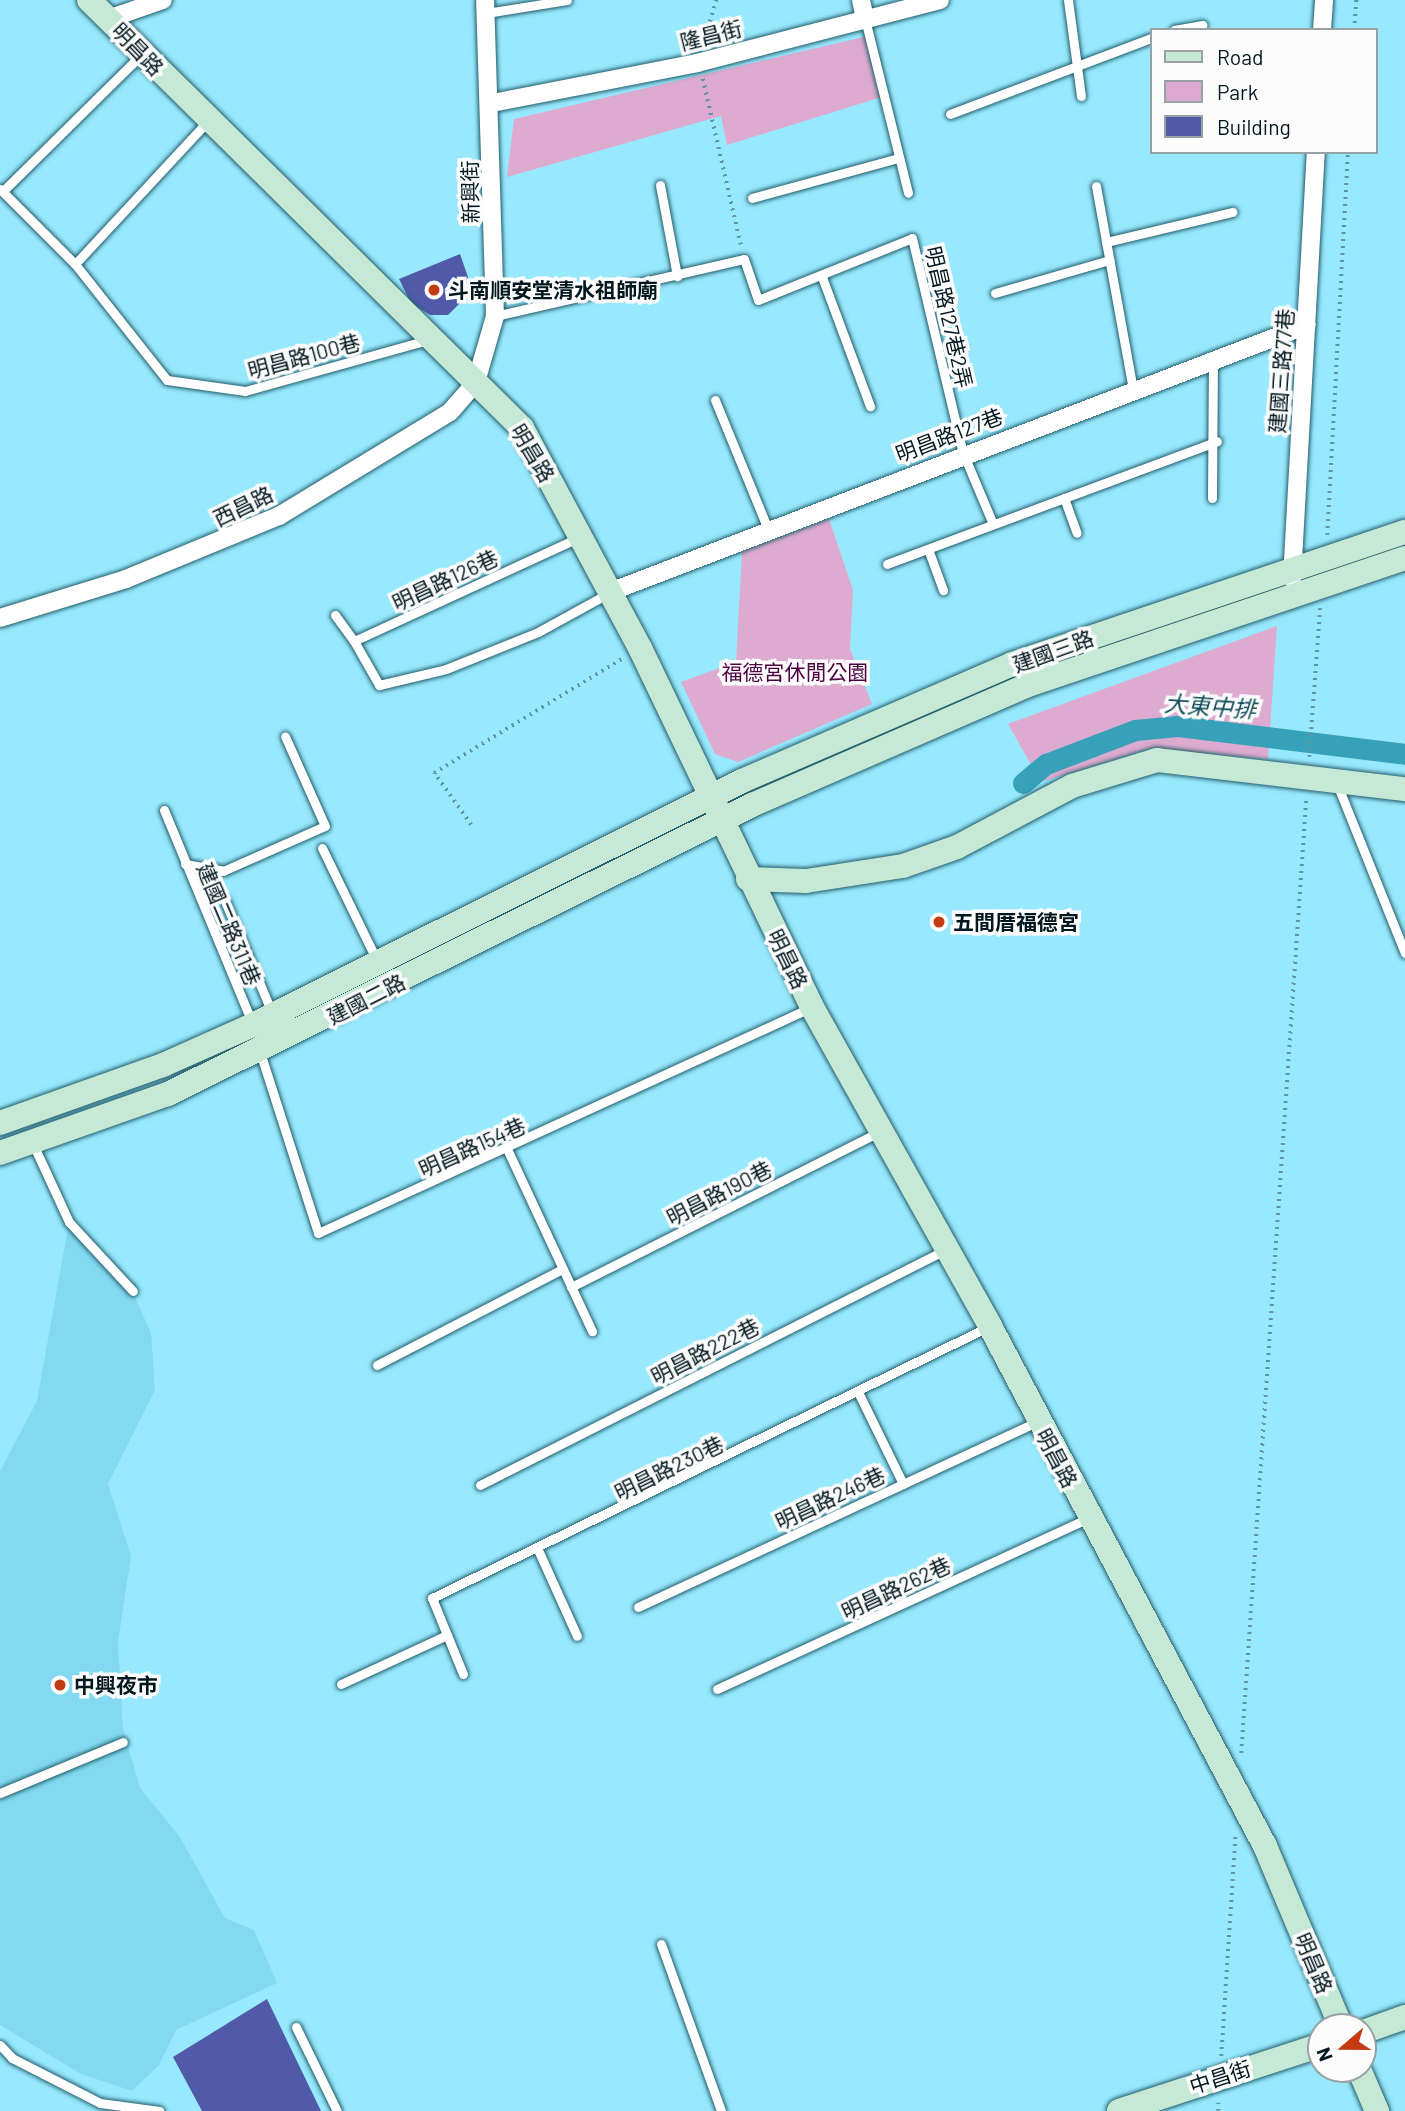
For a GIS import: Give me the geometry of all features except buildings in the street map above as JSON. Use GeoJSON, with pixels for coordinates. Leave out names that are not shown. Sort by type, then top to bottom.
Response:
{"type":"FeatureCollection","features":[{"type":"Feature","properties":{"kind":"street","name":"明昌路"},"geometry":{"type":"LineString","coordinates":[[89,0],[207,121],[522,428],[640,648],[748,879],[812,1007],[990,1326],[1089,1518],[1238,1795],[1335,2013]]}},
{"type":"Feature","properties":{"kind":"street"},"geometry":{"type":"LineString","coordinates":[[108,19],[163,0]]}},
{"type":"Feature","properties":{"kind":"street"},"geometry":{"type":"LineString","coordinates":[[861,0],[865,19]]}},
{"type":"Feature","properties":{"kind":"street","name":"隆昌街"},"geometry":{"type":"LineString","coordinates":[[492,103],[697,63],[940,0]]}},
{"type":"Feature","properties":{"kind":"street"},"geometry":{"type":"LineString","coordinates":[[1322,28],[1324,0]]}},
{"type":"Feature","properties":{"kind":"street","name":"新興街"},"geometry":{"type":"LineString","coordinates":[[476,382],[495,316],[492,103],[485,6]]}},
{"type":"Feature","properties":{"kind":"street","name":"建國三路77巷"},"geometry":{"type":"LineString","coordinates":[[1294,592],[1290,567],[1316,154]]}},
{"type":"Feature","properties":{"kind":"street","name":"明昌路127巷"},"geometry":{"type":"LineString","coordinates":[[610,592],[963,453],[1307,325]]}},
{"type":"Feature","properties":{"kind":"street","name":"西昌路"},"geometry":{"type":"LineString","coordinates":[[0,618],[139,574],[279,516],[450,412],[476,382]]}},
{"type":"Feature","properties":{"kind":"street","name":"建國三路"},"geometry":{"type":"LineString","coordinates":[[710,796],[1012,664],[1290,567],[1405,532]]}},
{"type":"Feature","properties":{"kind":"street","name":"建國三路"},"geometry":{"type":"LineString","coordinates":[[721,820],[1028,685],[1294,592],[1405,558]]}},
{"type":"Feature","properties":{"kind":"street"},"geometry":{"type":"LineString","coordinates":[[748,879],[806,881],[903,866],[957,847],[1072,786],[1157,760],[1307,780],[1405,789]]}},
{"type":"Feature","properties":{"kind":"street","name":"建國二路"},"geometry":{"type":"LineString","coordinates":[[0,1123],[163,1065],[263,1020],[710,796]]}},
{"type":"Feature","properties":{"kind":"street","name":"建國二路"},"geometry":{"type":"LineString","coordinates":[[0,1153],[168,1094],[721,820]]}},
{"type":"Feature","properties":{"kind":"street"},"geometry":{"type":"LineString","coordinates":[[1377,2027],[1405,2017]]}},
{"type":"Feature","properties":{"kind":"street","name":"中昌街"},"geometry":{"type":"LineString","coordinates":[[1119,2111],[1307,2049]]}},
{"type":"Feature","properties":{"kind":"street"},"geometry":{"type":"LineString","coordinates":[[1365,2083],[1377,2111]]}},
{"type":"Feature","properties":{"kind":"lane"},"geometry":{"type":"LineString","coordinates":[[485,6],[567,0]]}},
{"type":"Feature","properties":{"kind":"lane"},"geometry":{"type":"LineString","coordinates":[[1068,0],[1081,96]]}},
{"type":"Feature","properties":{"kind":"lane"},"geometry":{"type":"LineString","coordinates":[[865,19],[908,193]]}},
{"type":"Feature","properties":{"kind":"lane"},"geometry":{"type":"LineString","coordinates":[[1186,28],[1203,25]]}},
{"type":"Feature","properties":{"kind":"lane"},"geometry":{"type":"LineString","coordinates":[[950,114],[1150,38]]}},
{"type":"Feature","properties":{"kind":"lane"},"geometry":{"type":"LineString","coordinates":[[1,190],[142,54]]}},
{"type":"Feature","properties":{"kind":"lane"},"geometry":{"type":"LineString","coordinates":[[75,264],[207,121]]}},
{"type":"Feature","properties":{"kind":"lane"},"geometry":{"type":"LineString","coordinates":[[752,198],[898,158]]}},
{"type":"Feature","properties":{"kind":"lane"},"geometry":{"type":"LineString","coordinates":[[660,185],[677,276]]}},
{"type":"Feature","properties":{"kind":"lane"},"geometry":{"type":"LineString","coordinates":[[1096,186],[1133,390]]}},
{"type":"Feature","properties":{"kind":"lane","name":"明昌路100巷"},"geometry":{"type":"LineString","coordinates":[[1,190],[75,264],[167,380],[245,391],[430,340]]}},
{"type":"Feature","properties":{"kind":"lane"},"geometry":{"type":"LineString","coordinates":[[1106,242],[1232,212]]}},
{"type":"Feature","properties":{"kind":"lane","name":"明昌路127巷2弄"},"geometry":{"type":"LineString","coordinates":[[822,277],[912,238],[963,453],[993,524]]}},
{"type":"Feature","properties":{"kind":"lane"},"geometry":{"type":"LineString","coordinates":[[495,316],[744,259],[758,300],[822,277],[870,406]]}},
{"type":"Feature","properties":{"kind":"lane"},"geometry":{"type":"LineString","coordinates":[[995,293],[1109,260]]}},
{"type":"Feature","properties":{"kind":"lane"},"geometry":{"type":"LineString","coordinates":[[1212,498],[1217,441],[1213,360]]}},
{"type":"Feature","properties":{"kind":"lane"},"geometry":{"type":"LineString","coordinates":[[715,401],[768,529]]}},
{"type":"Feature","properties":{"kind":"lane"},"geometry":{"type":"LineString","coordinates":[[887,564],[1217,441]]}},
{"type":"Feature","properties":{"kind":"lane"},"geometry":{"type":"LineString","coordinates":[[1064,498],[1077,533]]}},
{"type":"Feature","properties":{"kind":"lane","name":"明昌路126巷"},"geometry":{"type":"LineString","coordinates":[[354,641],[581,537]]}},
{"type":"Feature","properties":{"kind":"lane"},"geometry":{"type":"LineString","coordinates":[[928,549],[943,590]]}},
{"type":"Feature","properties":{"kind":"lane"},"geometry":{"type":"LineString","coordinates":[[335,615],[354,641],[379,685],[446,669],[526,637],[610,592]]}},
{"type":"Feature","properties":{"kind":"lane"},"geometry":{"type":"LineString","coordinates":[[185,864],[223,871],[325,826],[285,736]]}},
{"type":"Feature","properties":{"kind":"lane"},"geometry":{"type":"LineString","coordinates":[[1336,783],[1405,953]]}},
{"type":"Feature","properties":{"kind":"lane","name":"建國二路311巷"},"geometry":{"type":"LineString","coordinates":[[164,810],[185,864],[263,1020],[259,1051]]}},
{"type":"Feature","properties":{"kind":"lane"},"geometry":{"type":"LineString","coordinates":[[322,848],[377,961]]}},
{"type":"Feature","properties":{"kind":"lane"},"geometry":{"type":"LineString","coordinates":[[225,901],[263,1020]]}},
{"type":"Feature","properties":{"kind":"lane","name":"明昌路154巷"},"geometry":{"type":"LineString","coordinates":[[259,1051],[318,1233],[508,1150],[812,1007]]}},
{"type":"Feature","properties":{"kind":"lane","name":"明昌路190巷"},"geometry":{"type":"LineString","coordinates":[[571,1287],[882,1130]]}},
{"type":"Feature","properties":{"kind":"lane"},"geometry":{"type":"LineString","coordinates":[[32,1142],[69,1222],[133,1292]]}},
{"type":"Feature","properties":{"kind":"lane"},"geometry":{"type":"LineString","coordinates":[[508,1150],[592,1331]]}},
{"type":"Feature","properties":{"kind":"lane","name":"明昌路222巷"},"geometry":{"type":"LineString","coordinates":[[480,1485],[947,1249]]}},
{"type":"Feature","properties":{"kind":"lane"},"geometry":{"type":"LineString","coordinates":[[377,1365],[562,1269]]}},
{"type":"Feature","properties":{"kind":"lane","name":"明昌路230巷"},"geometry":{"type":"LineString","coordinates":[[463,1674],[432,1598],[539,1552],[859,1394],[990,1326]]}},
{"type":"Feature","properties":{"kind":"lane"},"geometry":{"type":"LineString","coordinates":[[859,1394],[903,1484]]}},
{"type":"Feature","properties":{"kind":"lane","name":"明昌路246巷"},"geometry":{"type":"LineString","coordinates":[[638,1607],[1038,1421]]}},
{"type":"Feature","properties":{"kind":"lane","name":"明昌路262巷"},"geometry":{"type":"LineString","coordinates":[[717,1689],[1089,1518]]}},
{"type":"Feature","properties":{"kind":"lane"},"geometry":{"type":"LineString","coordinates":[[539,1552],[577,1636]]}},
{"type":"Feature","properties":{"kind":"lane"},"geometry":{"type":"LineString","coordinates":[[341,1684],[447,1635]]}},
{"type":"Feature","properties":{"kind":"lane"},"geometry":{"type":"LineString","coordinates":[[0,1793],[123,1742]]}},
{"type":"Feature","properties":{"kind":"lane"},"geometry":{"type":"LineString","coordinates":[[661,1944],[721,2111]]}},
{"type":"Feature","properties":{"kind":"lane"},"geometry":{"type":"LineString","coordinates":[[296,2027],[337,2111]]}},
{"type":"Feature","properties":{"kind":"lane"},"geometry":{"type":"LineString","coordinates":[[0,2045],[12,2058],[100,2103],[159,2111]]}},
{"type":"Feature","properties":{"kind":"path"},"geometry":{"type":"LineString","coordinates":[[716,0],[697,63],[718,126],[744,259]]}},
{"type":"Feature","properties":{"kind":"path"},"geometry":{"type":"LineString","coordinates":[[1354,28],[1356,0]]}},
{"type":"Feature","properties":{"kind":"path"},"geometry":{"type":"LineString","coordinates":[[1326,556],[1348,154]]}},
{"type":"Feature","properties":{"kind":"path"},"geometry":{"type":"LineString","coordinates":[[1218,2111],[1309,751],[1325,583]]}},
{"type":"Feature","properties":{"kind":"path"},"geometry":{"type":"LineString","coordinates":[[471,825],[434,773],[640,648]]}},
{"type":"Feature","properties":{"kind":"shaded area","name":"中興夜市"},"geometry":{"type":"Polygon","coordinates":[[[69,1222],[131,1288],[151,1333],[155,1390],[108,1484],[131,1556],[118,1642],[123,1728],[140,1788],[180,1837],[225,1918],[254,1930],[277,1983],[176,2030],[159,2065],[132,2091],[81,2074],[0,2025],[0,1471],[37,1401],[69,1222]]]}},
{"type":"Feature","properties":{"kind":"green space"},"geometry":{"type":"Polygon","coordinates":[[[872,35],[885,96],[727,145],[721,116],[507,177],[514,119],[872,35]]]}},
{"type":"Feature","properties":{"kind":"green space","name":"福德宮休閒公園"},"geometry":{"type":"Polygon","coordinates":[[[829,519],[853,590],[850,649],[872,704],[738,762],[715,754],[681,682],[736,662],[742,551],[829,519]]]}},
{"type":"Feature","properties":{"kind":"green space"},"geometry":{"type":"Polygon","coordinates":[[[1277,626],[1268,759],[1148,749],[1041,782],[1008,724],[1277,626]]]}},
{"type":"Feature","properties":{"kind":"waterway","name":"大東中排"},"geometry":{"type":"LineString","coordinates":[[1023,783],[1046,764],[1135,730],[1178,726],[1405,754]]}},
{"type":"Feature","properties":{"kind":"place","name":"斗南順安堂清水祖師廟"},"geometry":{"type":"Point","coordinates":[434,290]}},
{"type":"Feature","properties":{"kind":"place","name":"五間厝福德宮"},"geometry":{"type":"Point","coordinates":[939,922]}},
{"type":"Feature","properties":{"kind":"place","name":"中興夜市"},"geometry":{"type":"Point","coordinates":[60,1685]}}]}
